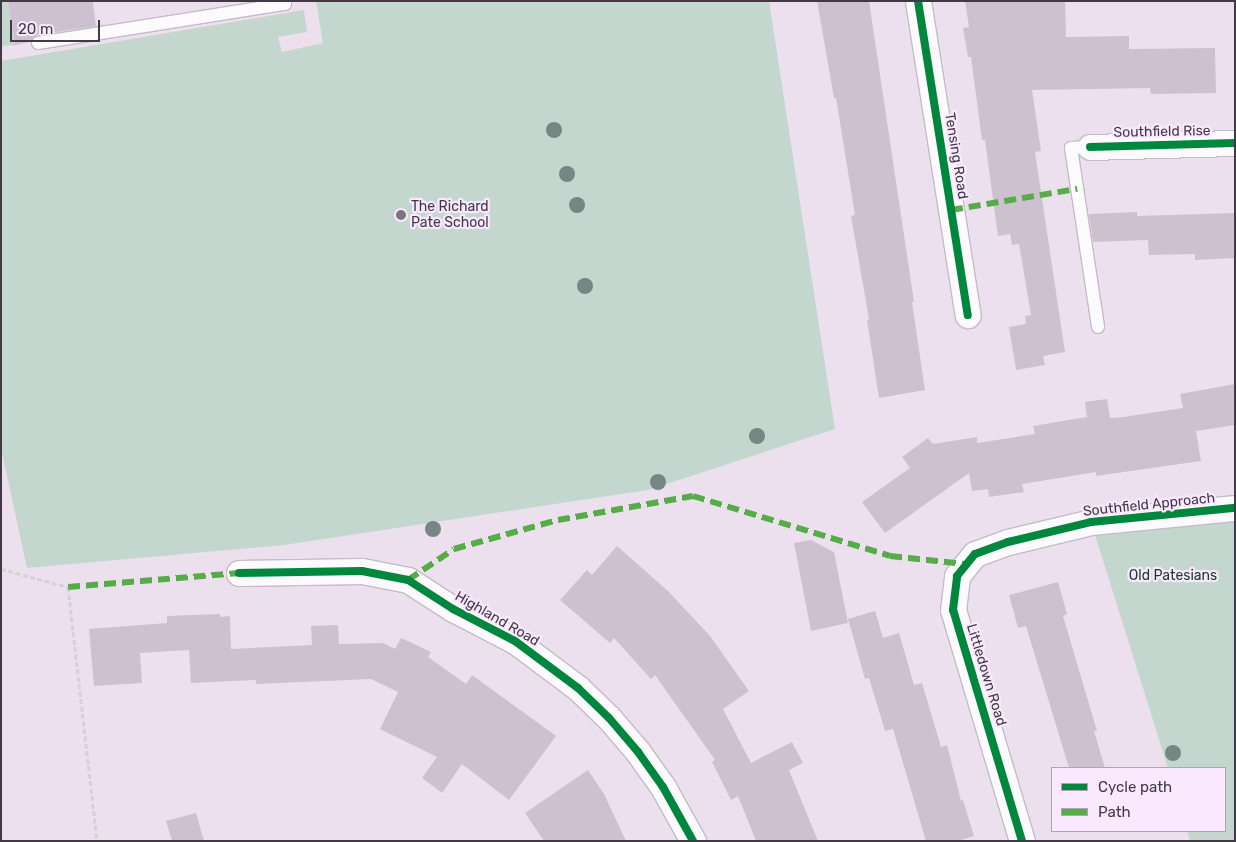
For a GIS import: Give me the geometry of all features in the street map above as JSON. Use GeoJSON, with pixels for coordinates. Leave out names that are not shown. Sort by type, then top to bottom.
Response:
{"type":"FeatureCollection","features":[{"type":"Feature","properties":{"kind":"street","name":"Tensing Road"},"geometry":{"type":"LineString","coordinates":[[918,1],[968,315]]}},
{"type":"Feature","properties":{"kind":"street","name":"Southfield Rise"},"geometry":{"type":"LineString","coordinates":[[1090,147],[1235,143]]}},
{"type":"Feature","properties":{"kind":"street","name":"Southfield Approach"},"geometry":{"type":"LineString","coordinates":[[1008,542],[1091,522],[1235,508]]}},
{"type":"Feature","properties":{"kind":"street","name":"Littledown Road"},"geometry":{"type":"LineString","coordinates":[[1008,542],[982,551],[965,564],[957,576],[953,610],[1022,841]]}},
{"type":"Feature","properties":{"kind":"street","name":"Highland Road"},"geometry":{"type":"LineString","coordinates":[[239,573],[362,571],[408,580],[453,609],[515,641],[578,688],[609,718],[638,752],[663,787],[693,841]]}},
{"type":"Feature","properties":{"kind":"lane"},"geometry":{"type":"LineString","coordinates":[[38,43],[285,4],[285,1]]}},
{"type":"Feature","properties":{"kind":"lane"},"geometry":{"type":"LineString","coordinates":[[1090,147],[1071,148],[1098,327]]}},
{"type":"Feature","properties":{"kind":"path"},"geometry":{"type":"LineString","coordinates":[[1,569],[68,587],[97,841]]}},
{"type":"Feature","properties":{"kind":"green space"},"geometry":{"type":"Polygon","coordinates":[[[1,1],[8,1],[15,45],[1,46],[1,1]]]}},
{"type":"Feature","properties":{"kind":"green space","name":"The Richard Pate School"},"geometry":{"type":"Polygon","coordinates":[[[316,1],[769,1],[835,429],[648,490],[284,545],[27,568],[1,448],[1,61],[304,10],[307,32],[278,37],[282,52],[323,43],[316,1]]]}},
{"type":"Feature","properties":{"kind":"green space","name":"Old Patesians"},"geometry":{"type":"Polygon","coordinates":[[[1235,507],[1235,841],[1190,841],[1187,832],[1226,832],[1226,767],[1168,767],[1091,522],[1235,507]]]}},
{"type":"Feature","properties":{"kind":"building"},"geometry":{"type":"Polygon","coordinates":[[[8,1],[93,1],[96,26],[37,35],[30,42],[15,45],[8,1]]]}},
{"type":"Feature","properties":{"kind":"building"},"geometry":{"type":"Polygon","coordinates":[[[817,1],[869,1],[914,302],[912,302],[925,390],[879,398],[867,320],[869,319],[851,216],[855,215],[836,98],[834,98],[817,1]]]}},
{"type":"Feature","properties":{"kind":"building"},"geometry":{"type":"Polygon","coordinates":[[[965,1],[1065,1],[1066,37],[1129,36],[1129,49],[1215,48],[1216,93],[1151,94],[1150,88],[1032,90],[1041,151],[1035,152],[1065,352],[1043,356],[1045,365],[1016,370],[1009,327],[1026,324],[1025,316],[1031,315],[1019,244],[1012,245],[1010,234],[998,236],[985,140],[982,140],[971,57],[968,57],[963,28],[969,27],[965,1]]]}},
{"type":"Feature","properties":{"kind":"building"},"geometry":{"type":"Polygon","coordinates":[[[1137,212],[1137,216],[1235,213],[1235,258],[1195,260],[1195,254],[1149,255],[1148,240],[1093,242],[1089,214],[1137,212]]]}},
{"type":"Feature","properties":{"kind":"building"},"geometry":{"type":"Polygon","coordinates":[[[1235,384],[1235,425],[1196,431],[1201,461],[1096,476],[1096,472],[1022,484],[1024,492],[989,497],[988,489],[972,491],[969,473],[885,533],[862,502],[910,468],[902,457],[928,438],[933,444],[977,437],[977,443],[1035,434],[1033,426],[1087,417],[1085,402],[1107,399],[1110,418],[1183,408],[1180,394],[1235,384]]]}},
{"type":"Feature","properties":{"kind":"building"},"geometry":{"type":"Polygon","coordinates":[[[811,540],[834,552],[848,623],[811,631],[794,543],[811,540]]]}},
{"type":"Feature","properties":{"kind":"building"},"geometry":{"type":"Polygon","coordinates":[[[617,546],[668,591],[710,636],[749,691],[723,709],[751,763],[792,742],[803,763],[789,770],[818,841],[756,841],[738,796],[731,800],[712,762],[715,760],[655,675],[651,679],[614,638],[610,643],[560,600],[587,570],[592,575],[617,546]]]}},
{"type":"Feature","properties":{"kind":"building"},"geometry":{"type":"Polygon","coordinates":[[[1058,582],[1067,614],[1063,616],[1097,731],[1094,731],[1105,767],[1069,767],[1026,626],[1018,628],[1009,595],[1058,582]]]}},
{"type":"Feature","properties":{"kind":"building"},"geometry":{"type":"Polygon","coordinates":[[[875,611],[883,638],[899,633],[914,685],[922,683],[941,747],[947,745],[961,801],[963,800],[974,836],[958,841],[926,841],[893,729],[885,731],[869,678],[865,679],[848,619],[875,611]]]}},
{"type":"Feature","properties":{"kind":"building"},"geometry":{"type":"Polygon","coordinates":[[[220,614],[220,617],[230,616],[231,649],[312,645],[311,626],[338,625],[339,644],[383,643],[395,649],[401,638],[431,652],[428,657],[466,684],[472,675],[556,736],[509,800],[462,764],[442,793],[422,778],[437,757],[380,729],[398,692],[371,679],[256,684],[256,680],[191,683],[189,650],[140,653],[142,683],[94,686],[89,629],[167,623],[167,616],[220,614]]]}},
{"type":"Feature","properties":{"kind":"building"},"geometry":{"type":"Polygon","coordinates":[[[588,770],[604,794],[626,841],[544,841],[525,813],[588,770]]]}},
{"type":"Feature","properties":{"kind":"building"},"geometry":{"type":"Polygon","coordinates":[[[196,813],[204,841],[172,841],[166,821],[196,813]]]}},
{"type":"Feature","properties":{"kind":"marked path"},"geometry":{"type":"LineString","coordinates":[[951,210],[1077,189]]}},
{"type":"Feature","properties":{"kind":"marked path"},"geometry":{"type":"LineString","coordinates":[[408,580],[454,549],[558,520],[693,496],[890,556],[965,564]]}},
{"type":"Feature","properties":{"kind":"marked path"},"geometry":{"type":"LineString","coordinates":[[68,587],[239,573]]}},
{"type":"Feature","properties":{"kind":"cycle path"},"geometry":{"type":"LineString","coordinates":[[918,1],[968,315]]}},
{"type":"Feature","properties":{"kind":"cycle path"},"geometry":{"type":"LineString","coordinates":[[1090,147],[1235,143]]}},
{"type":"Feature","properties":{"kind":"cycle path"},"geometry":{"type":"LineString","coordinates":[[1022,841],[953,610],[957,576],[975,554],[1008,542],[1091,522],[1235,508]]}},
{"type":"Feature","properties":{"kind":"cycle path"},"geometry":{"type":"LineString","coordinates":[[239,573],[362,571],[408,580],[453,609],[515,641],[578,688],[609,718],[638,752],[663,787],[693,841]]}},
{"type":"Feature","properties":{"kind":"place","name":"The Richard Pate School"},"geometry":{"type":"Point","coordinates":[401,215]}}]}
